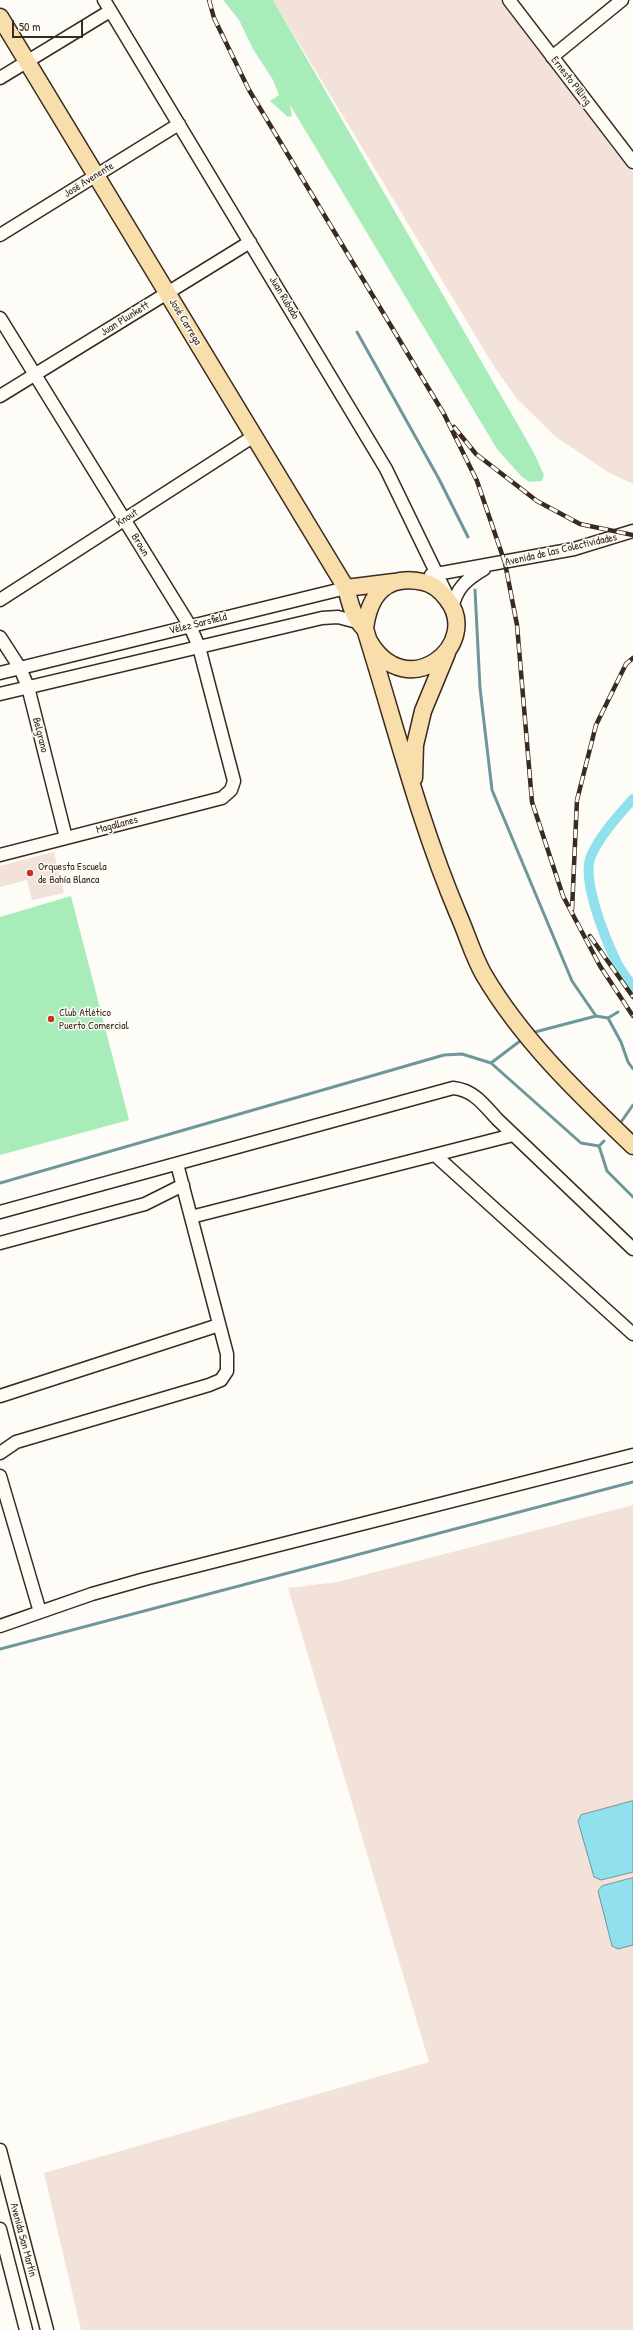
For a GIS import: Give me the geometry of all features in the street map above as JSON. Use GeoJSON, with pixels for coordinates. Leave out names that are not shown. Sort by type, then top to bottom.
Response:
{"type":"FeatureCollection","features":[{"type":"Feature","properties":{"kind":"main road","name":"José Carrega"},"geometry":{"type":"LineString","coordinates":[[0,16],[346,588],[364,631],[414,794],[444,880],[484,974],[522,1029],[564,1079],[633,1146]]}},
{"type":"Feature","properties":{"kind":"main road","name":"Vélez Sarsfield"},"geometry":{"type":"LineString","coordinates":[[346,588],[405,580]]}},
{"type":"Feature","properties":{"kind":"main road"},"geometry":{"type":"LineString","coordinates":[[414,794],[415,745],[423,711],[447,651],[454,639],[456,627],[451,606],[441,591],[428,583],[405,580],[384,588],[374,598],[367,611],[364,631],[376,653],[386,662],[398,668],[412,670],[426,667],[438,661],[447,651]]}},
{"type":"Feature","properties":{"kind":"street","name":"Juan Rubado"},"geometry":{"type":"LineString","coordinates":[[104,0],[386,469],[438,574],[451,606]]}},
{"type":"Feature","properties":{"kind":"street","name":"Ernesto Pilling"},"geometry":{"type":"LineString","coordinates":[[509,0],[633,162]]}},
{"type":"Feature","properties":{"kind":"street"},"geometry":{"type":"LineString","coordinates":[[552,57],[617,2]]}},
{"type":"Feature","properties":{"kind":"street"},"geometry":{"type":"LineString","coordinates":[[0,78],[110,11]]}},
{"type":"Feature","properties":{"kind":"street","name":"José Avenente"},"geometry":{"type":"LineString","coordinates":[[0,235],[179,124]]}},
{"type":"Feature","properties":{"kind":"street","name":"Juan Plunkett"},"geometry":{"type":"LineString","coordinates":[[0,396],[250,242]]}},
{"type":"Feature","properties":{"kind":"street","name":"Brown"},"geometry":{"type":"LineString","coordinates":[[0,318],[190,626],[199,647],[233,775],[231,790]]}},
{"type":"Feature","properties":{"kind":"street","name":"Knout"},"geometry":{"type":"LineString","coordinates":[[0,600],[254,436]]}},
{"type":"Feature","properties":{"kind":"street","name":"Avenida de las Colectividades"},"geometry":{"type":"LineString","coordinates":[[438,574],[488,566],[581,547],[633,532]]}},
{"type":"Feature","properties":{"kind":"street"},"geometry":{"type":"LineString","coordinates":[[451,606],[459,588],[469,578],[488,566]]}},
{"type":"Feature","properties":{"kind":"street"},"geometry":{"type":"LineString","coordinates":[[405,580],[438,574]]}},
{"type":"Feature","properties":{"kind":"street","name":"Vélez Sarsfield"},"geometry":{"type":"LineString","coordinates":[[0,673],[346,588]]}},
{"type":"Feature","properties":{"kind":"street","name":"Vélez Sarsfield"},"geometry":{"type":"LineString","coordinates":[[0,694],[322,618],[338,617],[364,631]]}},
{"type":"Feature","properties":{"kind":"street","name":"Belgrano"},"geometry":{"type":"LineString","coordinates":[[0,637],[20,668],[28,687],[66,838]]}},
{"type":"Feature","properties":{"kind":"street","name":"Magallanes"},"geometry":{"type":"LineString","coordinates":[[0,855],[222,798],[231,790]]}},
{"type":"Feature","properties":{"kind":"street"},"geometry":{"type":"LineString","coordinates":[[0,1212],[453,1088],[472,1093],[513,1135],[633,1249]]}},
{"type":"Feature","properties":{"kind":"street"},"geometry":{"type":"LineString","coordinates":[[191,1217],[513,1135]]}},
{"type":"Feature","properties":{"kind":"street"},"geometry":{"type":"LineString","coordinates":[[435,1155],[633,1334]]}},
{"type":"Feature","properties":{"kind":"street"},"geometry":{"type":"LineString","coordinates":[[0,1453],[16,1442],[209,1386],[221,1380],[227,1371],[228,1364],[219,1325],[177,1164]]}},
{"type":"Feature","properties":{"kind":"street"},"geometry":{"type":"LineString","coordinates":[[0,1243],[145,1204],[183,1185]]}},
{"type":"Feature","properties":{"kind":"street"},"geometry":{"type":"LineString","coordinates":[[0,1396],[219,1325]]}},
{"type":"Feature","properties":{"kind":"street"},"geometry":{"type":"LineString","coordinates":[[0,1626],[92,1594],[145,1579],[633,1455]]}},
{"type":"Feature","properties":{"kind":"street"},"geometry":{"type":"LineString","coordinates":[[0,1476],[40,1612]]}},
{"type":"Feature","properties":{"kind":"street","name":"Avenida San Martín"},"geometry":{"type":"LineString","coordinates":[[0,2150],[47,2330]]}},
{"type":"Feature","properties":{"kind":"street","name":"Avenida San Martín"},"geometry":{"type":"LineString","coordinates":[[1,2235],[26,2330]]}},
{"type":"Feature","properties":{"kind":"shaded area"},"geometry":{"type":"Polygon","coordinates":[[[273,0],[500,0],[633,172],[633,484],[608,472],[556,437],[518,400],[495,368],[273,0]]]}},
{"type":"Feature","properties":{"kind":"shaded area","name":"Orquesta Escuela de Bahía Blanca"},"geometry":{"type":"Polygon","coordinates":[[[54,852],[64,893],[32,900],[27,880],[0,887],[0,866],[54,852]]]}},
{"type":"Feature","properties":{"kind":"shaded area"},"geometry":{"type":"Polygon","coordinates":[[[633,1505],[633,2330],[81,2330],[44,2173],[429,2062],[288,1588],[337,1582],[633,1505]]]}},
{"type":"Feature","properties":{"kind":"green space"},"geometry":{"type":"Polygon","coordinates":[[[223,0],[273,0],[533,451],[544,475],[542,481],[529,482],[521,476],[497,449],[290,105],[292,116],[288,117],[270,101],[279,95],[273,80],[253,49],[239,20],[223,0]]]}},
{"type":"Feature","properties":{"kind":"green space","name":"Club Atlético Puerto Comercial"},"geometry":{"type":"Polygon","coordinates":[[[71,896],[129,1120],[0,1155],[0,917],[71,896]]]}},
{"type":"Feature","properties":{"kind":"water"},"geometry":{"type":"Polygon","coordinates":[[[633,1801],[633,1872],[601,1880],[594,1877],[578,1821],[581,1815],[633,1801]]]}},
{"type":"Feature","properties":{"kind":"water"},"geometry":{"type":"Polygon","coordinates":[[[633,1878],[633,1945],[618,1949],[612,1946],[598,1891],[602,1886],[633,1878]]]}},
{"type":"Feature","properties":{"kind":"waterway"},"geometry":{"type":"LineString","coordinates":[[357,332],[439,479],[468,537]]}},
{"type":"Feature","properties":{"kind":"waterway"},"geometry":{"type":"LineString","coordinates":[[475,590],[480,688],[492,790],[572,981],[596,1016]]}},
{"type":"Feature","properties":{"kind":"waterway"},"geometry":{"type":"LineString","coordinates":[[633,799],[599,841],[591,856],[589,866],[589,879],[601,924],[611,951],[633,987]]}},
{"type":"Feature","properties":{"kind":"waterway"},"geometry":{"type":"LineString","coordinates":[[535,1032],[596,1016],[608,1018],[618,1012]]}},
{"type":"Feature","properties":{"kind":"waterway"},"geometry":{"type":"LineString","coordinates":[[608,1018],[621,1042],[628,1062],[633,1069]]}},
{"type":"Feature","properties":{"kind":"waterway"},"geometry":{"type":"LineString","coordinates":[[491,1063],[520,1041]]}},
{"type":"Feature","properties":{"kind":"waterway"},"geometry":{"type":"LineString","coordinates":[[0,1183],[444,1055],[462,1054],[491,1063],[581,1143],[599,1146],[604,1141]]}},
{"type":"Feature","properties":{"kind":"waterway"},"geometry":{"type":"LineString","coordinates":[[621,1122],[633,1105]]}},
{"type":"Feature","properties":{"kind":"waterway"},"geometry":{"type":"LineString","coordinates":[[599,1146],[607,1171],[633,1197]]}},
{"type":"Feature","properties":{"kind":"waterway"},"geometry":{"type":"LineString","coordinates":[[0,1649],[633,1482]]}},
{"type":"Feature","properties":{"kind":"railway"},"geometry":{"type":"LineString","coordinates":[[209,0],[214,18],[249,90],[444,414],[477,481],[505,563],[517,625],[532,802],[563,896],[600,966],[633,1016]]}},
{"type":"Feature","properties":{"kind":"railway"},"geometry":{"type":"LineString","coordinates":[[454,427],[476,454],[537,501],[580,524],[633,535]]}},
{"type":"Feature","properties":{"kind":"railway"},"geometry":{"type":"LineString","coordinates":[[572,910],[577,800],[596,725],[626,664],[633,658]]}},
{"type":"Feature","properties":{"kind":"railway"},"geometry":{"type":"LineString","coordinates":[[590,936],[633,997]]}},
{"type":"Feature","properties":{"kind":"place","name":"Orquesta Escuela de Bahía Blanca"},"geometry":{"type":"Point","coordinates":[30,873]}},
{"type":"Feature","properties":{"kind":"place","name":"Club Atlético Puerto Comercial"},"geometry":{"type":"Point","coordinates":[51,1019]}}]}
